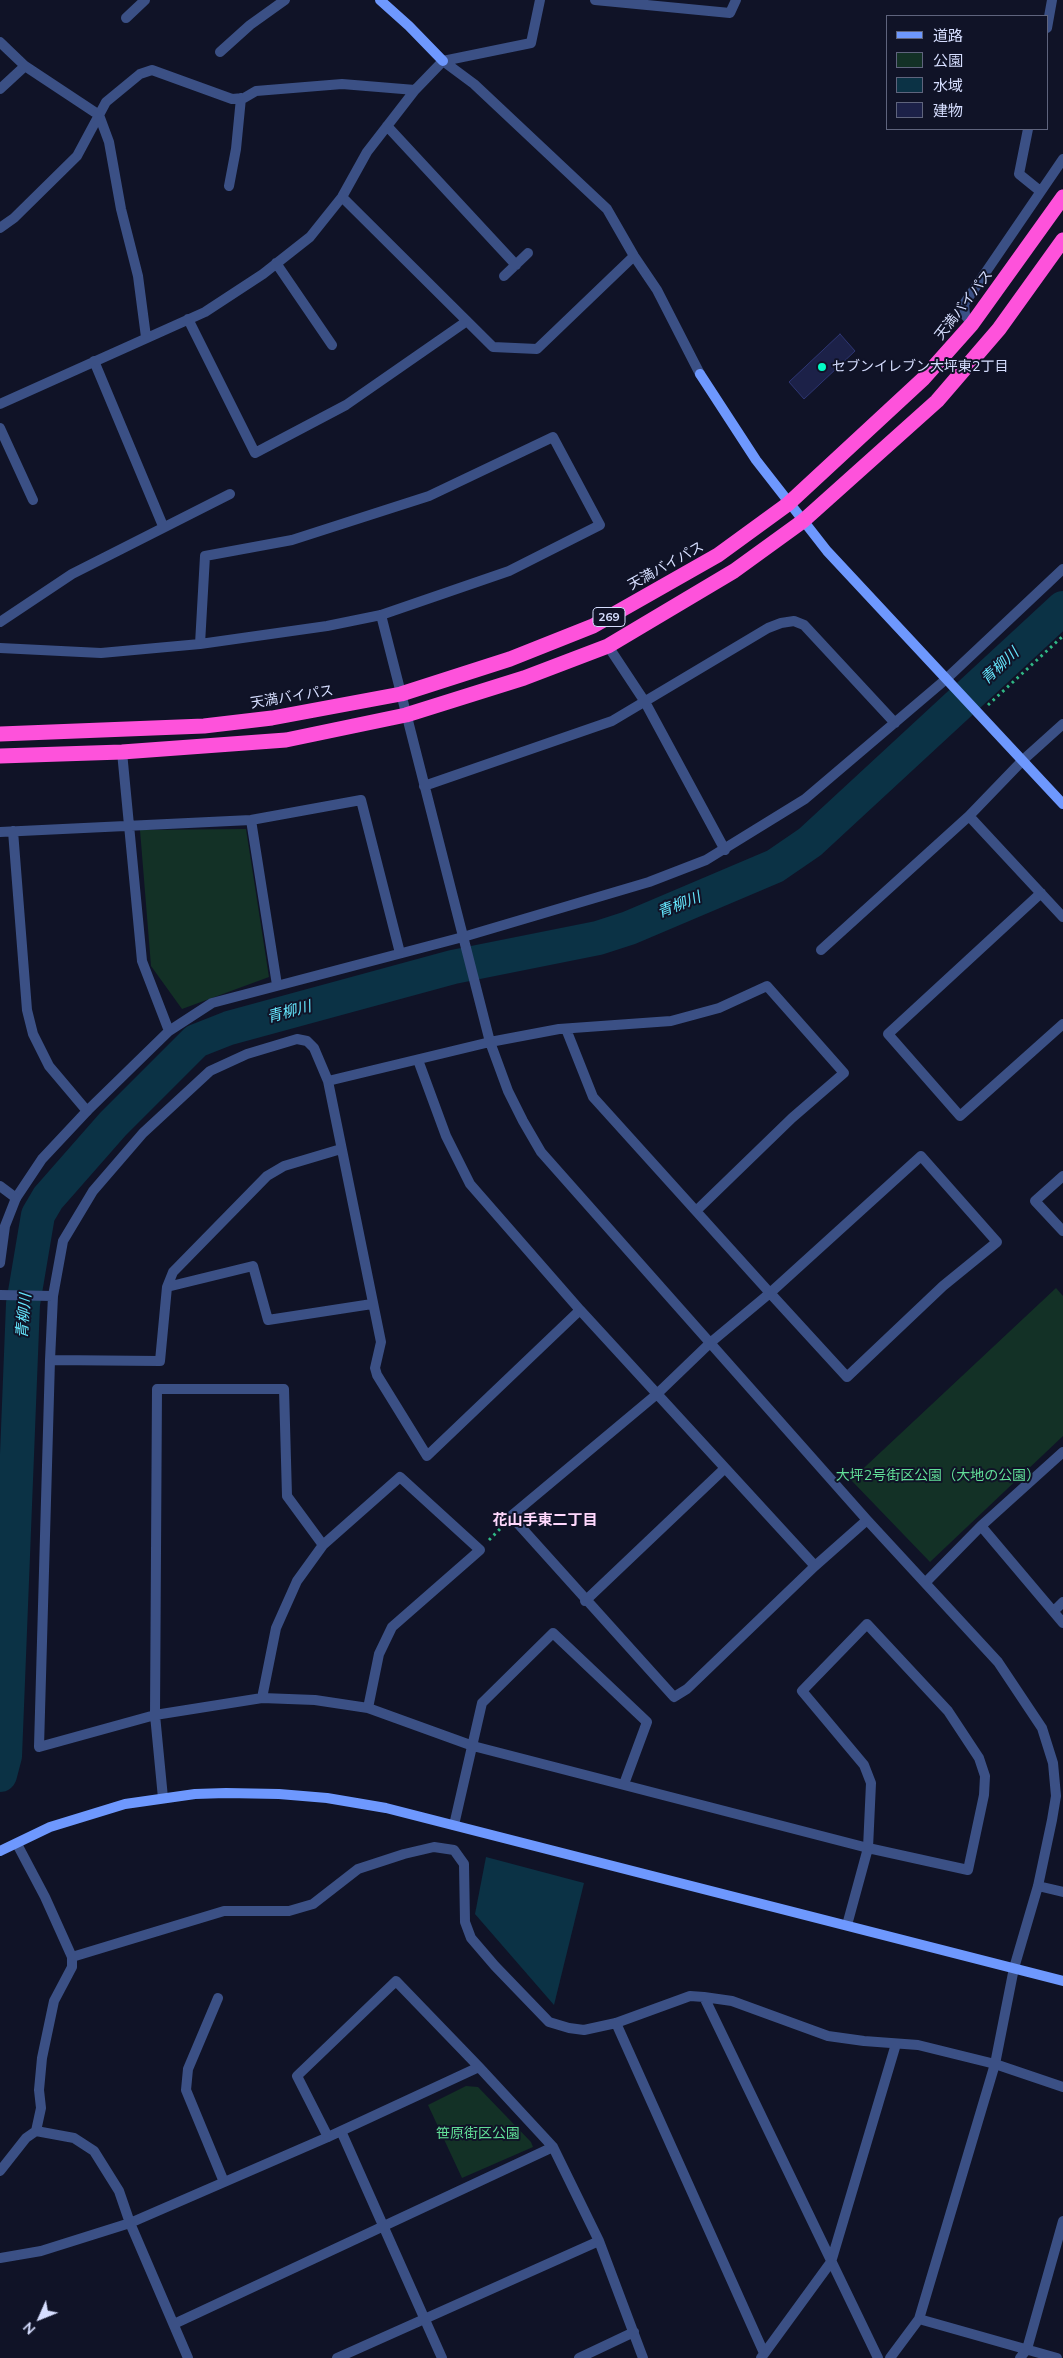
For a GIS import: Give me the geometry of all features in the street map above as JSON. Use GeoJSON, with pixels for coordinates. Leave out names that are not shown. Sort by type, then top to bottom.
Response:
{"type":"FeatureCollection","features":[{"type":"Feature","properties":{"kind":"highway","name":"天満バイパス"},"geometry":{"type":"LineString","coordinates":[[0,734],[204,726],[272,718],[401,694],[510,659],[593,626],[718,556],[788,504],[924,379],[972,324],[1063,197]]}},
{"type":"Feature","properties":{"kind":"highway","name":"269"},"geometry":{"type":"LineString","coordinates":[[0,756],[122,752],[286,740],[406,715],[524,678],[608,646],[734,571],[803,521],[937,401],[999,329],[1063,240]]}},
{"type":"Feature","properties":{"kind":"street"},"geometry":{"type":"LineString","coordinates":[[126,18],[145,0]]}},
{"type":"Feature","properties":{"kind":"street"},"geometry":{"type":"LineString","coordinates":[[220,52],[250,25],[285,0]]}},
{"type":"Feature","properties":{"kind":"street"},"geometry":{"type":"LineString","coordinates":[[380,0],[409,26],[442,62],[474,84],[607,209],[634,256],[657,290],[700,374],[756,460],[788,504],[827,551],[948,683],[1063,804]]}},
{"type":"Feature","properties":{"kind":"street"},"geometry":{"type":"LineString","coordinates":[[0,404],[205,312],[276,263],[310,237],[342,197],[367,152],[386,126],[415,90],[442,62],[531,44],[540,0]]}},
{"type":"Feature","properties":{"kind":"street"},"geometry":{"type":"LineString","coordinates":[[595,0],[730,14],[736,0]]}},
{"type":"Feature","properties":{"kind":"street"},"geometry":{"type":"LineString","coordinates":[[1048,22],[1052,0]]}},
{"type":"Feature","properties":{"kind":"street"},"geometry":{"type":"LineString","coordinates":[[0,42],[25,66],[99,115],[108,142],[121,209],[138,276],[146,337]]}},
{"type":"Feature","properties":{"kind":"street"},"geometry":{"type":"LineString","coordinates":[[0,89],[25,66]]}},
{"type":"Feature","properties":{"kind":"street"},"geometry":{"type":"LineString","coordinates":[[0,228],[14,218],[77,156],[106,102],[140,74],[152,70],[232,99],[241,98],[256,91],[342,84],[415,90]]}},
{"type":"Feature","properties":{"kind":"street"},"geometry":{"type":"LineString","coordinates":[[228,186],[236,149],[241,98]]}},
{"type":"Feature","properties":{"kind":"street"},"geometry":{"type":"LineString","coordinates":[[386,126],[516,264]]}},
{"type":"Feature","properties":{"kind":"street"},"geometry":{"type":"LineString","coordinates":[[1028,130],[1020,174],[1040,191]]}},
{"type":"Feature","properties":{"kind":"street"},"geometry":{"type":"LineString","coordinates":[[972,324],[965,315],[964,304],[1063,159]]}},
{"type":"Feature","properties":{"kind":"street"},"geometry":{"type":"LineString","coordinates":[[342,197],[493,347],[537,349],[634,256]]}},
{"type":"Feature","properties":{"kind":"street"},"geometry":{"type":"LineString","coordinates":[[504,276],[528,253]]}},
{"type":"Feature","properties":{"kind":"street"},"geometry":{"type":"LineString","coordinates":[[276,263],[332,345]]}},
{"type":"Feature","properties":{"kind":"street"},"geometry":{"type":"LineString","coordinates":[[188,319],[255,453],[346,405],[467,321]]}},
{"type":"Feature","properties":{"kind":"street"},"geometry":{"type":"LineString","coordinates":[[94,361],[162,526]]}},
{"type":"Feature","properties":{"kind":"street"},"geometry":{"type":"LineString","coordinates":[[0,428],[33,500]]}},
{"type":"Feature","properties":{"kind":"street"},"geometry":{"type":"LineString","coordinates":[[0,648],[101,653],[200,644],[327,626],[381,615],[509,571],[600,525],[553,437],[429,496],[292,540],[205,556],[200,644]]}},
{"type":"Feature","properties":{"kind":"street"},"geometry":{"type":"LineString","coordinates":[[0,622],[72,574],[162,526],[230,494]]}},
{"type":"Feature","properties":{"kind":"street"},"geometry":{"type":"LineString","coordinates":[[0,1263],[5,1226],[16,1198],[42,1159],[87,1111],[169,1031],[212,1003],[463,937],[673,874],[706,860],[805,799],[895,723],[948,683],[1063,569]]}},
{"type":"Feature","properties":{"kind":"street"},"geometry":{"type":"LineString","coordinates":[[381,615],[490,1042],[508,1091],[541,1152],[867,1520],[998,1662],[1042,1728],[1053,1763],[1056,1796],[1038,1886],[1014,1968],[995,2064],[920,2319],[890,2358]]}},
{"type":"Feature","properties":{"kind":"street"},"geometry":{"type":"LineString","coordinates":[[424,786],[612,721],[781,622],[794,621],[804,625],[895,723]]}},
{"type":"Feature","properties":{"kind":"street"},"geometry":{"type":"LineString","coordinates":[[608,646],[645,702],[725,850]]}},
{"type":"Feature","properties":{"kind":"street"},"geometry":{"type":"LineString","coordinates":[[821,950],[969,816],[1023,760],[1063,724]]}},
{"type":"Feature","properties":{"kind":"street"},"geometry":{"type":"LineString","coordinates":[[122,752],[131,826],[142,961],[169,1031]]}},
{"type":"Feature","properties":{"kind":"street"},"geometry":{"type":"LineString","coordinates":[[0,832],[251,820],[361,800],[400,953]]}},
{"type":"Feature","properties":{"kind":"street"},"geometry":{"type":"LineString","coordinates":[[969,816],[1063,917]]}},
{"type":"Feature","properties":{"kind":"street"},"geometry":{"type":"LineString","coordinates":[[251,820],[277,985]]}},
{"type":"Feature","properties":{"kind":"street"},"geometry":{"type":"LineString","coordinates":[[12,831],[27,1010],[33,1034],[49,1066],[87,1111]]}},
{"type":"Feature","properties":{"kind":"street"},"geometry":{"type":"LineString","coordinates":[[1041,893],[888,1034],[960,1116],[1063,1024]]}},
{"type":"Feature","properties":{"kind":"street"},"geometry":{"type":"LineString","coordinates":[[328,1081],[490,1042],[566,1029],[672,1021],[719,1008],[767,986],[844,1073],[792,1118],[696,1211]]}},
{"type":"Feature","properties":{"kind":"street"},"geometry":{"type":"LineString","coordinates":[[566,1029],[593,1097],[770,1293],[846,1377],[944,1286],[997,1242],[922,1156],[770,1293],[710,1343],[658,1394],[511,1516],[585,1601],[674,1698],[687,1689],[815,1566],[867,1520]]}},
{"type":"Feature","properties":{"kind":"street"},"geometry":{"type":"LineString","coordinates":[[580,1310],[427,1456],[374,1368],[381,1342],[328,1081],[314,1048],[307,1040],[297,1038],[247,1054],[210,1071],[143,1133],[93,1191],[63,1242],[53,1296],[39,1747],[155,1715],[262,1698],[315,1700],[368,1708],[473,1746],[868,1848],[968,1870],[984,1796],[985,1776],[979,1758],[948,1711],[867,1624],[802,1691],[864,1765],[871,1783],[868,1848],[847,1925]]}},
{"type":"Feature","properties":{"kind":"street"},"geometry":{"type":"LineString","coordinates":[[418,1060],[446,1136],[470,1184],[580,1310],[815,1566]]}},
{"type":"Feature","properties":{"kind":"street"},"geometry":{"type":"LineString","coordinates":[[50,1360],[160,1361],[166,1287],[173,1272],[267,1176],[284,1166],[341,1149]]}},
{"type":"Feature","properties":{"kind":"street"},"geometry":{"type":"LineString","coordinates":[[1063,1176],[1035,1201],[1063,1231]]}},
{"type":"Feature","properties":{"kind":"street"},"geometry":{"type":"LineString","coordinates":[[0,1186],[16,1198]]}},
{"type":"Feature","properties":{"kind":"street"},"geometry":{"type":"LineString","coordinates":[[166,1287],[252,1266],[268,1320],[372,1304]]}},
{"type":"Feature","properties":{"kind":"street"},"geometry":{"type":"LineString","coordinates":[[0,1295],[53,1296]]}},
{"type":"Feature","properties":{"kind":"street"},"geometry":{"type":"LineString","coordinates":[[163,1798],[155,1715],[158,1390],[284,1389],[287,1496],[323,1545]]}},
{"type":"Feature","properties":{"kind":"street"},"geometry":{"type":"LineString","coordinates":[[926,1582],[981,1526],[1063,1452]]}},
{"type":"Feature","properties":{"kind":"street"},"geometry":{"type":"LineString","coordinates":[[585,1601],[725,1468]]}},
{"type":"Feature","properties":{"kind":"street"},"geometry":{"type":"LineString","coordinates":[[262,1698],[276,1628],[298,1581],[323,1545],[400,1477],[480,1550],[392,1627],[379,1654],[368,1708]]}},
{"type":"Feature","properties":{"kind":"street"},"geometry":{"type":"LineString","coordinates":[[981,1526],[1063,1622]]}},
{"type":"Feature","properties":{"kind":"street"},"geometry":{"type":"LineString","coordinates":[[1054,1611],[1063,1602]]}},
{"type":"Feature","properties":{"kind":"street"},"geometry":{"type":"LineString","coordinates":[[454,1825],[482,1702],[553,1633],[647,1722],[624,1784]]}},
{"type":"Feature","properties":{"kind":"street"},"geometry":{"type":"LineString","coordinates":[[0,1851],[50,1827],[124,1804],[163,1798],[226,1793],[288,1795],[386,1808],[1063,1981]]}},
{"type":"Feature","properties":{"kind":"street"},"geometry":{"type":"LineString","coordinates":[[0,2172],[26,2138],[36,2131],[40,2108],[39,2090],[42,2058],[54,2000],[72,1967],[72,1957],[45,1896],[16,1844]]}},
{"type":"Feature","properties":{"kind":"street"},"geometry":{"type":"LineString","coordinates":[[72,1957],[224,1911],[289,1910],[313,1904],[358,1869],[404,1854],[434,1847],[454,1850],[464,1864],[465,1922],[471,1938],[549,2022],[584,2030],[616,2023],[690,1996],[704,1997],[732,2001],[828,2036],[918,2045],[995,2064],[1063,2087]]}},
{"type":"Feature","properties":{"kind":"street"},"geometry":{"type":"LineString","coordinates":[[1038,1886],[1063,1892]]}},
{"type":"Feature","properties":{"kind":"street"},"geometry":{"type":"LineString","coordinates":[[328,2137],[296,2076],[396,1981],[479,2066],[553,2148],[599,2241],[643,2358]]}},
{"type":"Feature","properties":{"kind":"street"},"geometry":{"type":"LineString","coordinates":[[704,1997],[878,2358]]}},
{"type":"Feature","properties":{"kind":"street"},"geometry":{"type":"LineString","coordinates":[[218,1998],[188,2069],[186,2090],[224,2182]]}},
{"type":"Feature","properties":{"kind":"street"},"geometry":{"type":"LineString","coordinates":[[616,2023],[762,2356]]}},
{"type":"Feature","properties":{"kind":"street"},"geometry":{"type":"LineString","coordinates":[[762,2356],[831,2262],[896,2044]]}},
{"type":"Feature","properties":{"kind":"street"},"geometry":{"type":"LineString","coordinates":[[0,2258],[41,2251],[130,2223],[328,2137],[479,2066]]}},
{"type":"Feature","properties":{"kind":"street"},"geometry":{"type":"LineString","coordinates":[[36,2131],[74,2138],[94,2152],[119,2191],[130,2223],[188,2358]]}},
{"type":"Feature","properties":{"kind":"street"},"geometry":{"type":"LineString","coordinates":[[341,2131],[442,2358]]}},
{"type":"Feature","properties":{"kind":"street"},"geometry":{"type":"LineString","coordinates":[[174,2324],[383,2225],[553,2148]]}},
{"type":"Feature","properties":{"kind":"street"},"geometry":{"type":"LineString","coordinates":[[1024,2354],[1063,2221]]}},
{"type":"Feature","properties":{"kind":"street"},"geometry":{"type":"LineString","coordinates":[[337,2358],[599,2241]]}},
{"type":"Feature","properties":{"kind":"street"},"geometry":{"type":"LineString","coordinates":[[920,2319],[1024,2354],[1057,2358]]}},
{"type":"Feature","properties":{"kind":"street"},"geometry":{"type":"LineString","coordinates":[[579,2358],[634,2332]]}},
{"type":"Feature","properties":{"kind":"path"},"geometry":{"type":"LineString","coordinates":[[978,714],[1063,636]]}},
{"type":"Feature","properties":{"kind":"path"},"geometry":{"type":"LineString","coordinates":[[480,1550],[511,1516]]}},
{"type":"Feature","properties":{"kind":"green space"},"geometry":{"type":"Polygon","coordinates":[[[246,829],[269,977],[182,1009],[151,966],[140,830],[246,829]]]}},
{"type":"Feature","properties":{"kind":"green space","name":"大坪2号街区公園（大地の公園）"},"geometry":{"type":"Polygon","coordinates":[[[1056,1288],[1063,1296],[1063,1436],[930,1562],[851,1480],[1056,1288]]]}},
{"type":"Feature","properties":{"kind":"green space","name":"笹原街区公園"},"geometry":{"type":"Polygon","coordinates":[[[466,2086],[478,2087],[531,2142],[533,2147],[462,2178],[428,2105],[466,2086]]]}},
{"type":"Feature","properties":{"kind":"water"},"geometry":{"type":"Polygon","coordinates":[[[486,1857],[584,1883],[554,2005],[475,1914],[486,1857]]]}},
{"type":"Feature","properties":{"kind":"building","name":"セブンイレブン大坪東2丁目"},"geometry":{"type":"Polygon","coordinates":[[[840,334],[855,351],[804,399],[789,382],[840,334]]]}},
{"type":"Feature","properties":{"kind":"waterway","name":"青柳川"},"geometry":{"type":"LineString","coordinates":[[0,1775],[5,1756],[23,1304],[38,1215],[48,1198],[113,1124],[196,1041],[229,1028],[453,967],[598,938],[629,928],[775,866],[810,842],[1063,608]]}},
{"type":"Feature","properties":{"kind":"place","name":"セブンイレブン大坪東2丁目"},"geometry":{"type":"Point","coordinates":[822,367]}},
{"type":"Feature","properties":{"kind":"district","name":"花山手東二丁目"},"geometry":{"type":"Point","coordinates":[545,1520]}}]}
